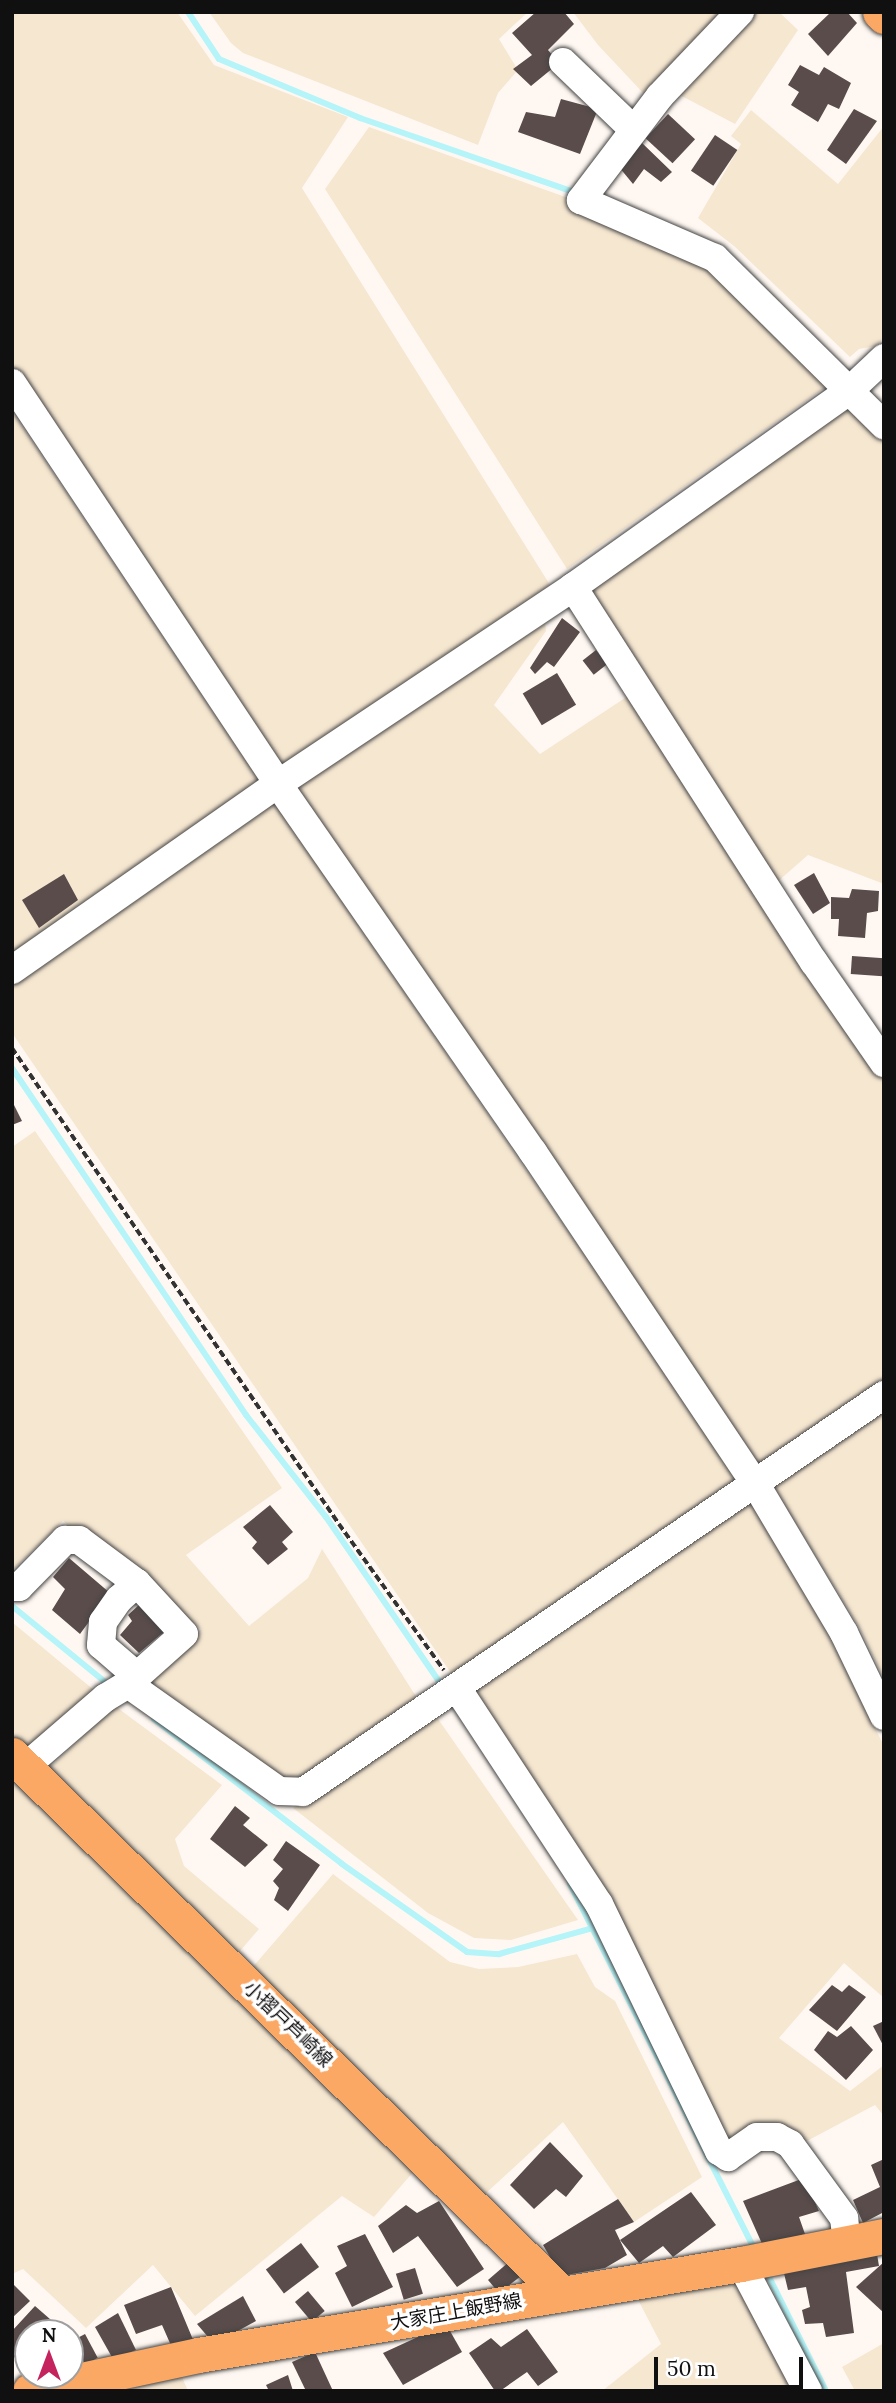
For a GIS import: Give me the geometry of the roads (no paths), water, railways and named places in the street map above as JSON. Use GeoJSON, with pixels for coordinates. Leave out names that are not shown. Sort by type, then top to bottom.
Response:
{"type":"FeatureCollection","features":[{"type":"Feature","properties":{"kind":"main road"},"geometry":{"type":"LineString","coordinates":[[880,12],[884,16]]}},
{"type":"Feature","properties":{"kind":"main road","name":"小摺戸芦崎線"},"geometry":{"type":"LineString","coordinates":[[19,1761],[562,2294]]}},
{"type":"Feature","properties":{"kind":"main road","name":"大家庄上飯野線"},"geometry":{"type":"LineString","coordinates":[[30,2391],[198,2355],[741,2264],[884,2236]]}},
{"type":"Feature","properties":{"kind":"street"},"geometry":{"type":"LineString","coordinates":[[740,12],[660,96],[581,200],[715,258],[884,425]]}},
{"type":"Feature","properties":{"kind":"street"},"geometry":{"type":"LineString","coordinates":[[563,62],[634,130]]}},
{"type":"Feature","properties":{"kind":"street"},"geometry":{"type":"LineString","coordinates":[[12,970],[278,784],[573,587],[849,391],[884,358]]}},
{"type":"Feature","properties":{"kind":"street"},"geometry":{"type":"LineString","coordinates":[[12,383],[278,784],[533,1152],[755,1483],[844,1633],[884,1716]]}},
{"type":"Feature","properties":{"kind":"street"},"geometry":{"type":"LineString","coordinates":[[573,587],[814,962],[884,1063]]}},
{"type":"Feature","properties":{"kind":"street"},"geometry":{"type":"LineString","coordinates":[[137,1583],[119,1599],[103,1622],[101,1645],[133,1680],[279,1791],[303,1792],[884,1395]]}},
{"type":"Feature","properties":{"kind":"street"},"geometry":{"type":"LineString","coordinates":[[12,1587],[19,1587],[65,1540],[79,1540],[137,1583],[184,1634],[133,1680],[19,1761]]}},
{"type":"Feature","properties":{"kind":"street"},"geometry":{"type":"LineString","coordinates":[[457,1688],[599,1904],[719,2151],[728,2157],[757,2137],[777,2137],[790,2144],[844,2218],[847,2243]]}},
{"type":"Feature","properties":{"kind":"street"},"geometry":{"type":"LineString","coordinates":[[741,2264],[808,2391]]}},
{"type":"Feature","properties":{"kind":"waterway"},"geometry":{"type":"LineString","coordinates":[[188,12],[219,59],[360,118],[576,193]]}},
{"type":"Feature","properties":{"kind":"waterway"},"geometry":{"type":"LineString","coordinates":[[12,1068],[246,1415],[326,1517],[443,1687]]}},
{"type":"Feature","properties":{"kind":"waterway"},"geometry":{"type":"LineString","coordinates":[[12,1606],[109,1685]]}},
{"type":"Feature","properties":{"kind":"waterway"},"geometry":{"type":"LineString","coordinates":[[154,1719],[342,1864],[467,1952],[499,1954],[593,1928]]}},
{"type":"Feature","properties":{"kind":"waterway"},"geometry":{"type":"LineString","coordinates":[[570,1884],[754,2249]]}},
{"type":"Feature","properties":{"kind":"waterway"},"geometry":{"type":"LineString","coordinates":[[766,2271],[826,2391]]}}]}
